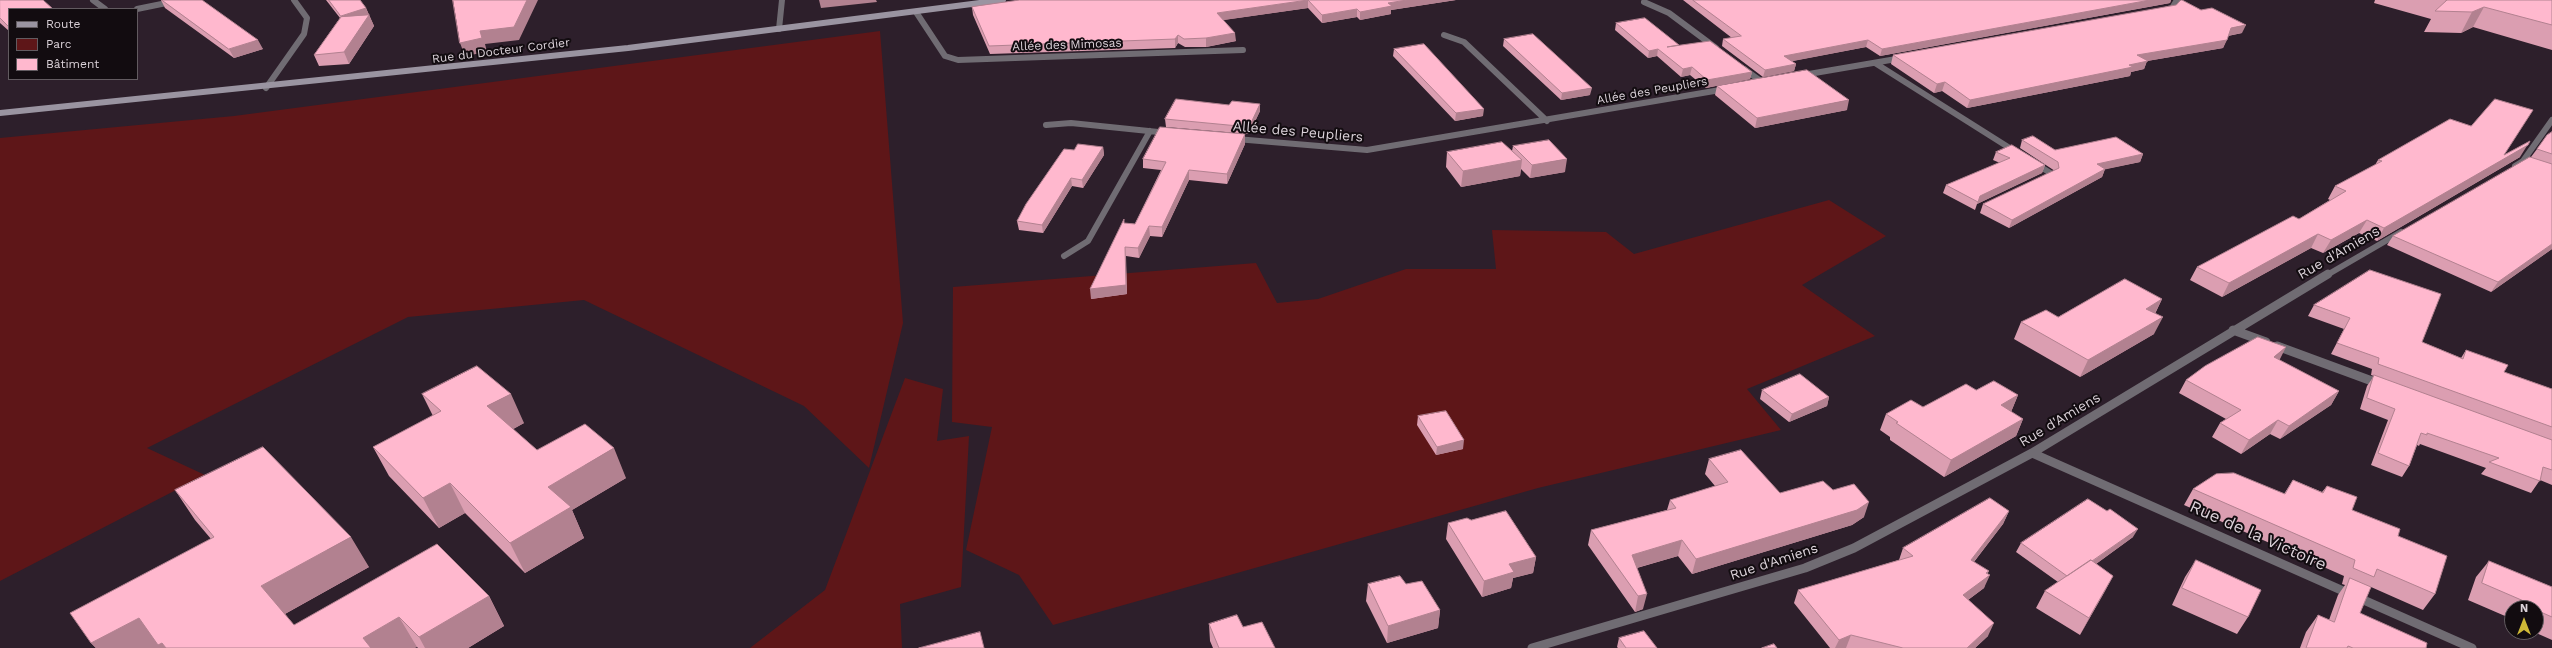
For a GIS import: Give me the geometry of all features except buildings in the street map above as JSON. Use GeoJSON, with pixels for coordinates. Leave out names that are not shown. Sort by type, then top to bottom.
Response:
{"type":"FeatureCollection","features":[{"type":"Feature","properties":{"kind":"street"},"geometry":{"type":"LineString","coordinates":[[93,0],[104,8]]}},
{"type":"Feature","properties":{"kind":"street"},"geometry":{"type":"LineString","coordinates":[[138,9],[181,0]]}},
{"type":"Feature","properties":{"kind":"street"},"geometry":{"type":"LineString","coordinates":[[266,88],[304,34],[308,18],[294,0]]}},
{"type":"Feature","properties":{"kind":"street"},"geometry":{"type":"LineString","coordinates":[[779,29],[782,0]]}},
{"type":"Feature","properties":{"kind":"street","name":"Rue du Docteur Cordier"},"geometry":{"type":"LineString","coordinates":[[0,113],[266,88],[779,29],[1003,0]]}},
{"type":"Feature","properties":{"kind":"street"},"geometry":{"type":"LineString","coordinates":[[2157,11],[2172,8],[2177,0]]}},
{"type":"Feature","properties":{"kind":"street"},"geometry":{"type":"LineString","coordinates":[[1644,2],[1669,13],[1725,55]]}},
{"type":"Feature","properties":{"kind":"street","name":"Allée des Mimosas"},"geometry":{"type":"LineString","coordinates":[[916,12],[945,56],[958,60],[1243,50]]}},
{"type":"Feature","properties":{"kind":"street"},"geometry":{"type":"LineString","coordinates":[[1444,35],[1464,42],[1547,121]]}},
{"type":"Feature","properties":{"kind":"street"},"geometry":{"type":"LineString","coordinates":[[1792,77],[1906,57]]}},
{"type":"Feature","properties":{"kind":"street"},"geometry":{"type":"LineString","coordinates":[[1875,63],[2026,158]]}},
{"type":"Feature","properties":{"kind":"street"},"geometry":{"type":"LineString","coordinates":[[1738,64],[1762,82]]}},
{"type":"Feature","properties":{"kind":"street"},"geometry":{"type":"LineString","coordinates":[[1754,84],[1770,81]]}},
{"type":"Feature","properties":{"kind":"street","name":"Allée des Peupliers"},"geometry":{"type":"LineString","coordinates":[[1229,138],[1367,150],[1547,121],[1731,88]]}},
{"type":"Feature","properties":{"kind":"street"},"geometry":{"type":"LineString","coordinates":[[2509,169],[2526,163],[2552,120]]}},
{"type":"Feature","properties":{"kind":"street"},"geometry":{"type":"LineString","coordinates":[[1046,125],[1071,123],[1174,133]]}},
{"type":"Feature","properties":{"kind":"street"},"geometry":{"type":"LineString","coordinates":[[1064,256],[1088,241],[1150,131]]}},
{"type":"Feature","properties":{"kind":"street"},"geometry":{"type":"LineString","coordinates":[[2032,162],[2052,174],[2038,181]]}},
{"type":"Feature","properties":{"kind":"street","name":"Rue d'Amiens"},"geometry":{"type":"LineString","coordinates":[[1532,648],[1805,568],[1854,548],[2032,453],[2233,330],[2412,226]]}},
{"type":"Feature","properties":{"kind":"street"},"geometry":{"type":"LineString","coordinates":[[2233,330],[2389,388]]}},
{"type":"Feature","properties":{"kind":"street","name":"Rue de la Victoire"},"geometry":{"type":"LineString","coordinates":[[2032,453],[2472,648]]}},
{"type":"Feature","properties":{"kind":"green space"},"geometry":{"type":"Polygon","coordinates":[[[880,31],[903,323],[869,468],[804,406],[584,300],[408,317],[147,448],[205,475],[0,581],[0,138],[234,116],[880,31]]]}},
{"type":"Feature","properties":{"kind":"green space"},"geometry":{"type":"Polygon","coordinates":[[[1829,200],[1886,236],[1802,285],[1875,336],[1747,389],[1781,430],[1538,488],[1053,625],[1019,575],[966,550],[992,427],[952,422],[953,287],[1256,263],[1277,303],[1318,299],[1406,269],[1496,269],[1492,230],[1606,232],[1634,254],[1829,200]]]}},
{"type":"Feature","properties":{"kind":"green space"},"geometry":{"type":"Polygon","coordinates":[[[905,378],[943,389],[937,441],[969,436],[961,587],[900,604],[902,648],[750,648],[825,590],[905,378]]]}}]}
